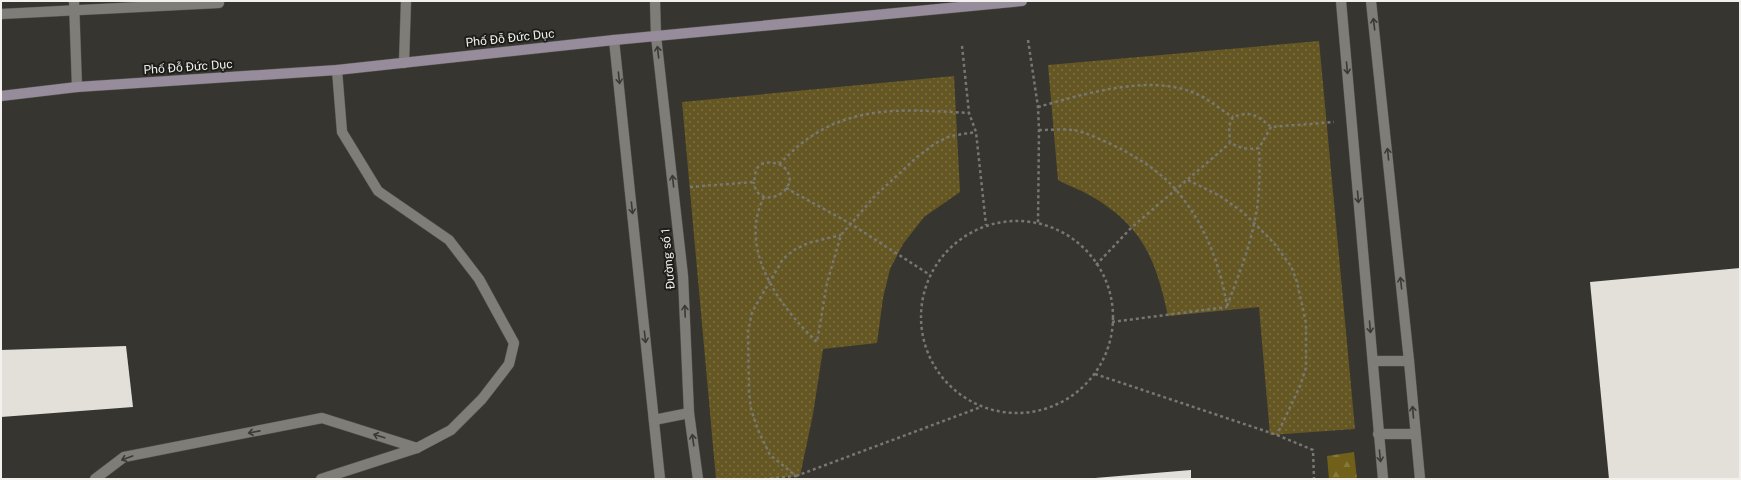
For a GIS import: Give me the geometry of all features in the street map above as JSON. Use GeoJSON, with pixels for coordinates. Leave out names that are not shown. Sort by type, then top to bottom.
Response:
{"type":"FeatureCollection","features":[{"type":"Feature","properties":{"kind":"street"},"geometry":{"type":"LineString","coordinates":[[404,63],[406,1]]}},
{"type":"Feature","properties":{"kind":"street","name":"Đường số 1"},"geometry":{"type":"LineString","coordinates":[[655,1],[656,36],[683,276],[689,413],[698,479]]}},
{"type":"Feature","properties":{"kind":"street","name":"Phố Đỗ Đức Dục"},"geometry":{"type":"LineString","coordinates":[[1,96],[77,88],[337,70],[614,40],[1022,1]]}},
{"type":"Feature","properties":{"kind":"street"},"geometry":{"type":"LineString","coordinates":[[1341,1],[1383,479]]}},
{"type":"Feature","properties":{"kind":"street"},"geometry":{"type":"LineString","coordinates":[[1371,1],[1420,479]]}},
{"type":"Feature","properties":{"kind":"street"},"geometry":{"type":"LineString","coordinates":[[1,14],[74,6],[219,3]]}},
{"type":"Feature","properties":{"kind":"street"},"geometry":{"type":"LineString","coordinates":[[74,6],[77,88]]}},
{"type":"Feature","properties":{"kind":"street"},"geometry":{"type":"LineString","coordinates":[[614,40],[660,479]]}},
{"type":"Feature","properties":{"kind":"street"},"geometry":{"type":"LineString","coordinates":[[321,479],[417,448],[450,430],[482,399],[509,364],[514,343],[479,280],[449,240],[378,191],[342,132],[337,70]]}},
{"type":"Feature","properties":{"kind":"street"},"geometry":{"type":"LineString","coordinates":[[1373,361],[1409,361]]}},
{"type":"Feature","properties":{"kind":"street"},"geometry":{"type":"LineString","coordinates":[[654,420],[689,413]]}},
{"type":"Feature","properties":{"kind":"street"},"geometry":{"type":"LineString","coordinates":[[95,479],[124,457],[322,418],[417,448]]}},
{"type":"Feature","properties":{"kind":"street"},"geometry":{"type":"LineString","coordinates":[[1378,434],[1415,434]]}},
{"type":"Feature","properties":{"kind":"path"},"geometry":{"type":"LineString","coordinates":[[1028,40],[1038,107],[1038,223]]}},
{"type":"Feature","properties":{"kind":"path"},"geometry":{"type":"LineString","coordinates":[[962,46],[970,114],[976,132],[986,225]]}},
{"type":"Feature","properties":{"kind":"path"},"geometry":{"type":"LineString","coordinates":[[1038,107],[1093,93],[1151,85],[1183,89],[1198,94],[1233,117],[1250,113],[1271,127],[1335,122]]}},
{"type":"Feature","properties":{"kind":"path"},"geometry":{"type":"LineString","coordinates":[[779,164],[801,143],[822,129],[857,115],[898,110],[970,114]]}},
{"type":"Feature","properties":{"kind":"path"},"geometry":{"type":"LineString","coordinates":[[1230,143],[1229,126],[1233,117]]}},
{"type":"Feature","properties":{"kind":"path"},"geometry":{"type":"LineString","coordinates":[[1227,307],[1246,256],[1254,225],[1260,179],[1259,148],[1271,127]]}},
{"type":"Feature","properties":{"kind":"path"},"geometry":{"type":"LineString","coordinates":[[1039,130],[1074,130],[1111,144],[1138,158],[1177,190],[1200,224],[1218,264],[1227,307]]}},
{"type":"Feature","properties":{"kind":"path"},"geometry":{"type":"LineString","coordinates":[[764,197],[758,209],[756,237],[764,270],[783,306],[799,326],[817,342],[827,283],[841,235],[875,196],[901,170],[923,152],[950,136],[976,132]]}},
{"type":"Feature","properties":{"kind":"path"},"geometry":{"type":"LineString","coordinates":[[1230,143],[1249,149],[1259,148]]}},
{"type":"Feature","properties":{"kind":"path"},"geometry":{"type":"LineString","coordinates":[[1096,265],[1131,228],[1230,143]]}},
{"type":"Feature","properties":{"kind":"path"},"geometry":{"type":"LineString","coordinates":[[770,163],[779,164],[785,168],[789,175],[786,188],[781,194],[773,198],[764,197],[756,191],[754,182],[755,172],[760,165],[770,163]]}},
{"type":"Feature","properties":{"kind":"path"},"geometry":{"type":"LineString","coordinates":[[1188,180],[1232,204],[1273,242],[1291,266],[1297,282],[1306,323],[1306,368],[1300,386],[1277,435]]}},
{"type":"Feature","properties":{"kind":"path"},"geometry":{"type":"LineString","coordinates":[[689,187],[754,182]]}},
{"type":"Feature","properties":{"kind":"path"},"geometry":{"type":"LineString","coordinates":[[786,188],[851,224],[930,274]]}},
{"type":"Feature","properties":{"kind":"path"},"geometry":{"type":"LineString","coordinates":[[1012,221],[1038,223],[1067,235],[1091,256],[1107,283],[1114,314],[1109,346],[1095,374],[1073,396],[1044,410],[1012,413],[981,407],[954,390],[934,366],[922,336],[921,305],[930,274],[944,253],[963,237],[986,225],[1012,221]]}},
{"type":"Feature","properties":{"kind":"path"},"geometry":{"type":"LineString","coordinates":[[796,476],[770,455],[758,430],[751,409],[749,392],[748,332],[752,312],[783,259],[794,250],[808,242],[841,235]]}},
{"type":"Feature","properties":{"kind":"path"},"geometry":{"type":"LineString","coordinates":[[1112,322],[1227,307]]}},
{"type":"Feature","properties":{"kind":"path"},"geometry":{"type":"LineString","coordinates":[[1095,374],[1277,435],[1313,450],[1314,479]]}},
{"type":"Feature","properties":{"kind":"path"},"geometry":{"type":"LineString","coordinates":[[764,479],[796,476],[981,407]]}},
{"type":"Feature","properties":{"kind":"shaded area"},"geometry":{"type":"Polygon","coordinates":[[[1319,41],[1355,429],[1270,435],[1259,307],[1168,316],[1152,261],[1135,232],[1109,207],[1058,180],[1048,65],[1319,41]]]}},
{"type":"Feature","properties":{"kind":"shaded area"},"geometry":{"type":"Polygon","coordinates":[[[954,76],[960,192],[924,217],[903,244],[890,269],[883,298],[877,343],[823,349],[813,414],[800,476],[764,479],[716,479],[682,102],[954,76]]]}},
{"type":"Feature","properties":{"kind":"green space"},"geometry":{"type":"Polygon","coordinates":[[[1354,452],[1357,479],[1329,479],[1327,456],[1354,452]]]}},
{"type":"Feature","properties":{"kind":"building"},"geometry":{"type":"Polygon","coordinates":[[[1740,268],[1740,479],[1609,479],[1590,282],[1740,268]]]}},
{"type":"Feature","properties":{"kind":"building"},"geometry":{"type":"Polygon","coordinates":[[[126,346],[133,407],[1,417],[1,350],[126,346]]]}},
{"type":"Feature","properties":{"kind":"building"},"geometry":{"type":"Polygon","coordinates":[[[1191,470],[1191,479],[1095,479],[1095,478],[1191,470]]]}}]}
